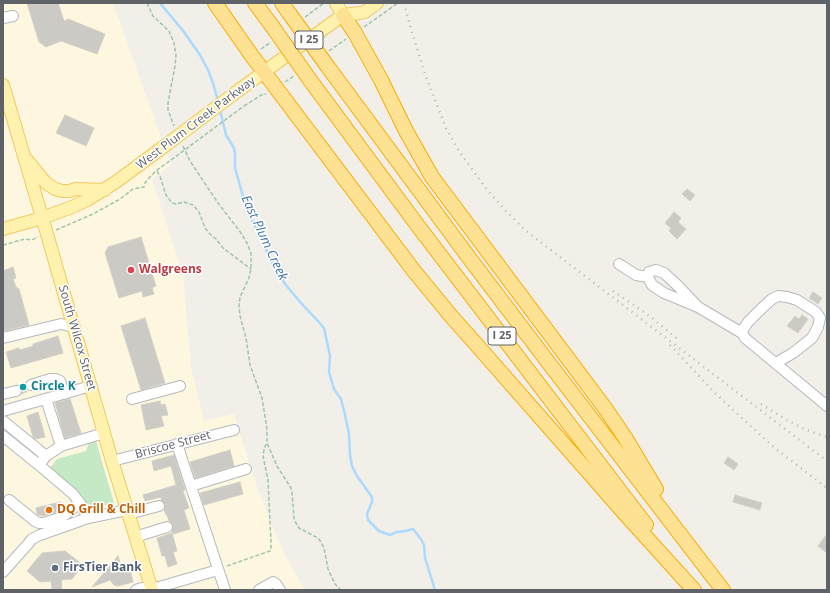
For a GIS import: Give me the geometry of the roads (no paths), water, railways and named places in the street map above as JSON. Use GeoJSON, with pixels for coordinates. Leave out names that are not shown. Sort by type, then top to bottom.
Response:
{"type":"FeatureCollection","features":[{"type":"Feature","properties":{"kind":"highway"},"geometry":{"type":"LineString","coordinates":[[215,3],[264,72],[414,271],[451,316],[621,510],[695,590]]}},
{"type":"Feature","properties":{"kind":"highway","name":"I 25"},"geometry":{"type":"LineString","coordinates":[[255,3],[310,80],[423,232],[695,590]]}},
{"type":"Feature","properties":{"kind":"highway"},"geometry":{"type":"LineString","coordinates":[[343,7],[406,131],[432,177],[605,408],[626,439],[697,556]]}},
{"type":"Feature","properties":{"kind":"highway","name":"I 25"},"geometry":{"type":"LineString","coordinates":[[285,8],[548,362],[723,590]]}},
{"type":"Feature","properties":{"kind":"main road","name":"West Plum Creek Parkway"},"geometry":{"type":"LineString","coordinates":[[3,229],[42,218],[72,207],[105,190],[264,72],[343,7],[360,14],[377,3]]}},
{"type":"Feature","properties":{"kind":"main road","name":"South Wilcox Street"},"geometry":{"type":"LineString","coordinates":[[3,85],[112,461],[152,590]]}},
{"type":"Feature","properties":{"kind":"main road"},"geometry":{"type":"LineString","coordinates":[[24,155],[44,181],[55,189],[62,191],[76,189],[105,190]]}},
{"type":"Feature","properties":{"kind":"street"},"geometry":{"type":"LineString","coordinates":[[3,18],[13,16]]}},
{"type":"Feature","properties":{"kind":"street"},"geometry":{"type":"LineString","coordinates":[[3,109],[13,120]]}},
{"type":"Feature","properties":{"kind":"street"},"geometry":{"type":"LineString","coordinates":[[619,264],[636,275],[648,277]]}},
{"type":"Feature","properties":{"kind":"street"},"geometry":{"type":"LineString","coordinates":[[698,307],[664,273],[656,270],[649,272],[648,277],[652,285],[664,293],[698,307],[742,333],[745,338],[827,406]]}},
{"type":"Feature","properties":{"kind":"street"},"geometry":{"type":"LineString","coordinates":[[742,333],[748,322],[772,299],[778,296],[797,300],[816,312],[820,318],[818,327],[812,338],[776,363]]}},
{"type":"Feature","properties":{"kind":"street"},"geometry":{"type":"LineString","coordinates":[[3,338],[61,324],[74,326]]}},
{"type":"Feature","properties":{"kind":"street"},"geometry":{"type":"LineString","coordinates":[[31,385],[50,379],[56,379],[60,381],[64,394]]}},
{"type":"Feature","properties":{"kind":"street"},"geometry":{"type":"LineString","coordinates":[[3,411],[91,386]]}},
{"type":"Feature","properties":{"kind":"street"},"geometry":{"type":"LineString","coordinates":[[132,399],[180,386]]}},
{"type":"Feature","properties":{"kind":"street"},"geometry":{"type":"LineString","coordinates":[[3,394],[16,390]]}},
{"type":"Feature","properties":{"kind":"street"},"geometry":{"type":"LineString","coordinates":[[46,399],[60,446]]}},
{"type":"Feature","properties":{"kind":"street"},"geometry":{"type":"LineString","coordinates":[[3,421],[46,456]]}},
{"type":"Feature","properties":{"kind":"street","name":"Briscoe Street"},"geometry":{"type":"LineString","coordinates":[[112,461],[234,430]]}},
{"type":"Feature","properties":{"kind":"street"},"geometry":{"type":"LineString","coordinates":[[39,465],[46,456],[60,446],[104,433]]}},
{"type":"Feature","properties":{"kind":"street"},"geometry":{"type":"LineString","coordinates":[[3,436],[73,494],[88,518]]}},
{"type":"Feature","properties":{"kind":"street"},"geometry":{"type":"LineString","coordinates":[[177,444],[225,590]]}},
{"type":"Feature","properties":{"kind":"street"},"geometry":{"type":"LineString","coordinates":[[191,486],[246,470]]}},
{"type":"Feature","properties":{"kind":"street"},"geometry":{"type":"LineString","coordinates":[[9,500],[39,523],[44,523],[62,517],[80,503]]}},
{"type":"Feature","properties":{"kind":"street"},"geometry":{"type":"LineString","coordinates":[[3,572],[32,539],[45,532],[88,518],[159,506]]}},
{"type":"Feature","properties":{"kind":"street"},"geometry":{"type":"LineString","coordinates":[[136,537],[167,527]]}},
{"type":"Feature","properties":{"kind":"street"},"geometry":{"type":"LineString","coordinates":[[136,590],[142,588],[152,590],[218,570]]}},
{"type":"Feature","properties":{"kind":"street"},"geometry":{"type":"LineString","coordinates":[[259,590],[276,586]]}},
{"type":"Feature","properties":{"kind":"waterway","name":"East Plum Creek"},"geometry":{"type":"LineString","coordinates":[[160,3],[184,32],[200,55],[208,70],[218,101]]}},
{"type":"Feature","properties":{"kind":"waterway","name":"East Plum Creek"},"geometry":{"type":"LineString","coordinates":[[220,110],[226,135],[234,148],[235,168],[246,207],[272,262],[285,284],[324,328],[330,356],[329,372],[334,389],[341,399],[345,415],[349,434],[352,466],[357,476],[372,497],[372,502],[367,514],[368,520],[379,531],[390,535],[413,529],[424,545],[425,558],[435,590]]}},
{"type":"Feature","properties":{"kind":"tunnel"},"geometry":{"type":"LineString","coordinates":[[16,391],[31,385]]}},
{"type":"Feature","properties":{"kind":"railway"},"geometry":{"type":"LineString","coordinates":[[404,3],[426,77],[446,128],[457,148],[474,172],[488,191],[507,212],[525,230],[827,461]]}},
{"type":"Feature","properties":{"kind":"railway"},"geometry":{"type":"LineString","coordinates":[[613,291],[647,314],[680,341]]}},
{"type":"Feature","properties":{"kind":"railway"},"geometry":{"type":"LineString","coordinates":[[670,345],[714,392],[745,421],[776,449],[827,488]]}},
{"type":"Feature","properties":{"kind":"railway"},"geometry":{"type":"LineString","coordinates":[[761,404],[800,427],[827,437]]}},
{"type":"Feature","properties":{"kind":"place","name":"Walgreens"},"geometry":{"type":"Point","coordinates":[131,270]}},
{"type":"Feature","properties":{"kind":"place","name":"Circle K"},"geometry":{"type":"Point","coordinates":[23,387]}},
{"type":"Feature","properties":{"kind":"place","name":"DQ Grill & Chill"},"geometry":{"type":"Point","coordinates":[49,510]}},
{"type":"Feature","properties":{"kind":"place","name":"FirsTier Bank"},"geometry":{"type":"Point","coordinates":[55,568]}}]}
